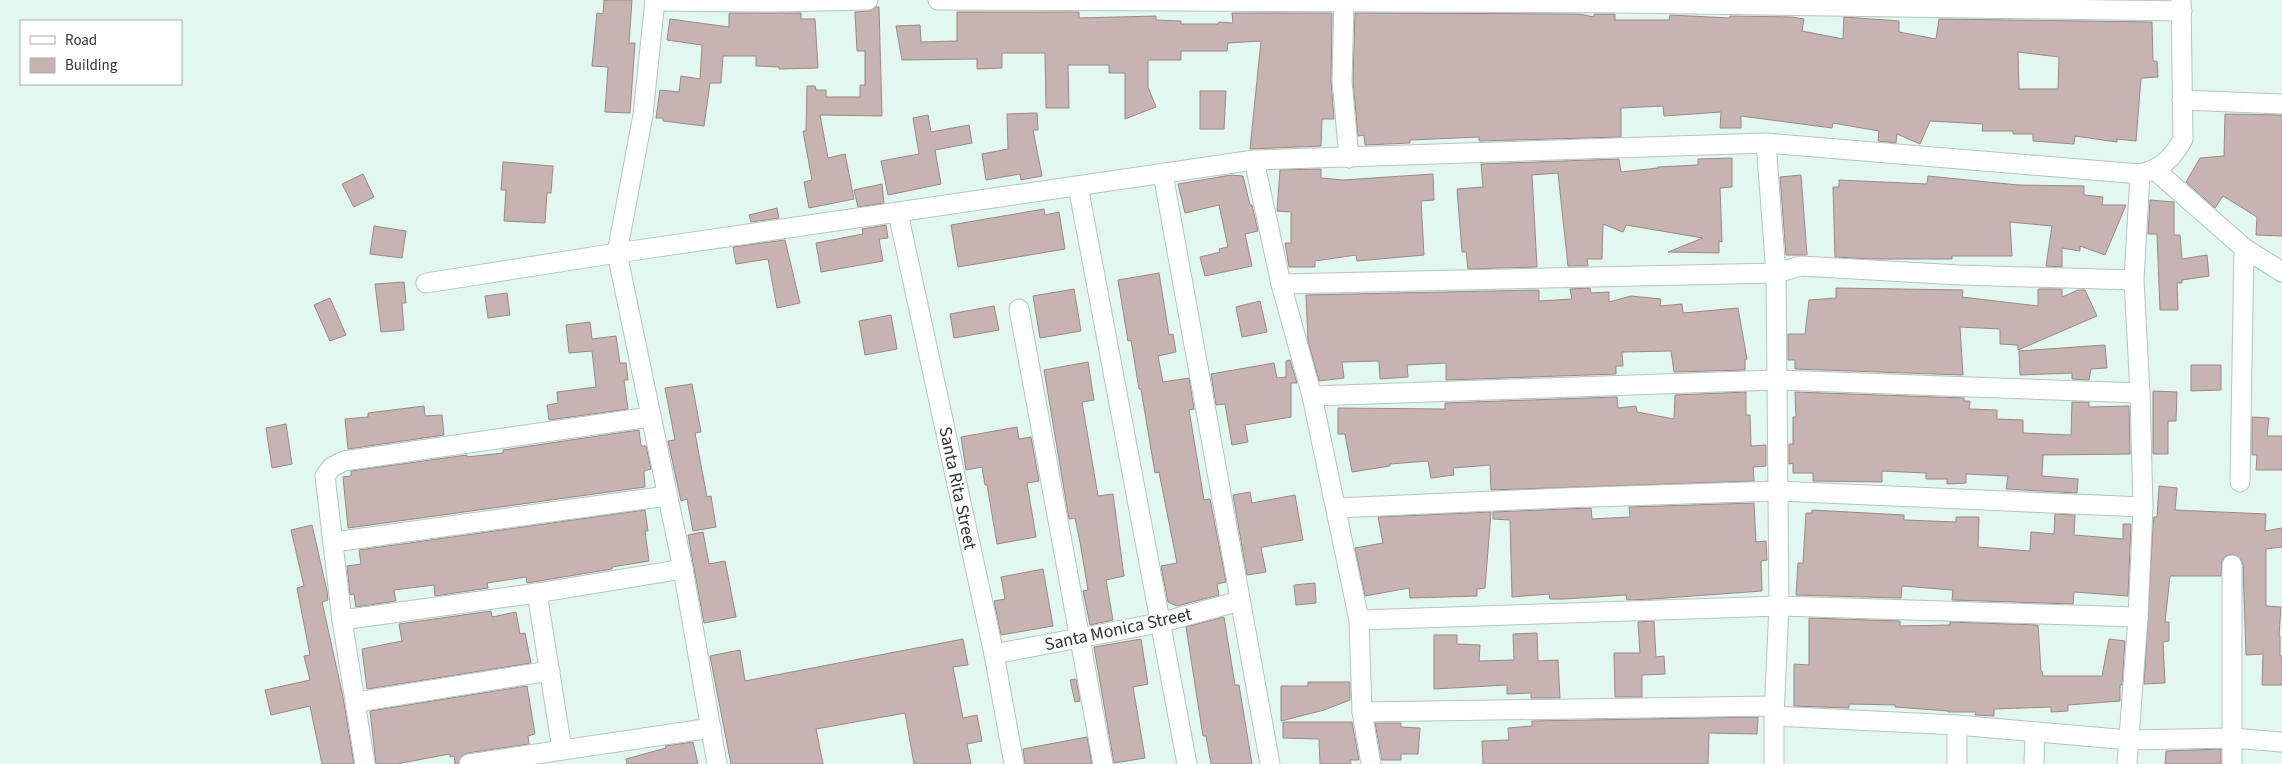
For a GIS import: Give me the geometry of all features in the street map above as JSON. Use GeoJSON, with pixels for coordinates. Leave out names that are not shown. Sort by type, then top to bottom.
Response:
{"type":"FeatureCollection","features":[{"type":"Feature","properties":{"kind":"street"},"geometry":{"type":"LineString","coordinates":[[717,764],[683,569],[617,253],[643,115],[655,0],[776,2],[868,0]]}},
{"type":"Feature","properties":{"kind":"street"},"geometry":{"type":"LineString","coordinates":[[938,0],[1623,1],[2182,6],[2183,139],[2175,154],[2148,172],[2134,280],[2140,392],[2143,507],[2138,617],[2127,764]]}},
{"type":"Feature","properties":{"kind":"street"},"geometry":{"type":"LineString","coordinates":[[1344,1],[1342,81],[1349,158]]}},
{"type":"Feature","properties":{"kind":"street"},"geometry":{"type":"LineString","coordinates":[[2182,100],[2282,104]]}},
{"type":"Feature","properties":{"kind":"street"},"geometry":{"type":"LineString","coordinates":[[426,283],[617,253],[1254,160],[1766,142],[2148,172],[2244,248],[2282,272]]}},
{"type":"Feature","properties":{"kind":"street"},"geometry":{"type":"LineString","coordinates":[[1766,142],[1776,273],[1779,606],[1774,711],[1774,764]]}},
{"type":"Feature","properties":{"kind":"street"},"geometry":{"type":"LineString","coordinates":[[1254,160],[1281,284],[1312,396],[1359,620],[1362,712],[1371,764]]}},
{"type":"Feature","properties":{"kind":"street"},"geometry":{"type":"LineString","coordinates":[[1163,174],[1270,764]]}},
{"type":"Feature","properties":{"kind":"street"},"geometry":{"type":"LineString","coordinates":[[1078,186],[1187,764]]}},
{"type":"Feature","properties":{"kind":"street","name":"Santa Rita Street"},"geometry":{"type":"LineString","coordinates":[[898,213],[994,654],[1014,764]]}},
{"type":"Feature","properties":{"kind":"street"},"geometry":{"type":"LineString","coordinates":[[2240,482],[2244,248]]}},
{"type":"Feature","properties":{"kind":"street"},"geometry":{"type":"LineString","coordinates":[[1281,284],[1776,273],[1801,266],[1959,275],[2134,280]]}},
{"type":"Feature","properties":{"kind":"street"},"geometry":{"type":"LineString","coordinates":[[1019,309],[1103,764]]}},
{"type":"Feature","properties":{"kind":"street"},"geometry":{"type":"LineString","coordinates":[[1312,396],[1776,380],[2140,392]]}},
{"type":"Feature","properties":{"kind":"street"},"geometry":{"type":"LineString","coordinates":[[365,764],[357,702],[342,620],[325,476],[332,467],[344,461],[650,417]]}},
{"type":"Feature","properties":{"kind":"street"},"geometry":{"type":"LineString","coordinates":[[1337,508],[1552,498],[1778,491],[2143,507]]}},
{"type":"Feature","properties":{"kind":"street"},"geometry":{"type":"LineString","coordinates":[[334,542],[667,496]]}},
{"type":"Feature","properties":{"kind":"street"},"geometry":{"type":"LineString","coordinates":[[2232,565],[2232,764]]}},
{"type":"Feature","properties":{"kind":"street"},"geometry":{"type":"LineString","coordinates":[[342,620],[538,593],[683,569]]}},
{"type":"Feature","properties":{"kind":"street"},"geometry":{"type":"LineString","coordinates":[[538,593],[562,749]]}},
{"type":"Feature","properties":{"kind":"street","name":"Santa Monica Street"},"geometry":{"type":"LineString","coordinates":[[994,654],[1159,623],[1240,601]]}},
{"type":"Feature","properties":{"kind":"street"},"geometry":{"type":"LineString","coordinates":[[1359,620],[1779,606],[2138,617]]}},
{"type":"Feature","properties":{"kind":"street"},"geometry":{"type":"LineString","coordinates":[[357,702],[550,671]]}},
{"type":"Feature","properties":{"kind":"street"},"geometry":{"type":"LineString","coordinates":[[1362,712],[1774,711],[2129,740],[2232,738],[2282,742]]}},
{"type":"Feature","properties":{"kind":"street"},"geometry":{"type":"LineString","coordinates":[[1957,725],[1957,764]]}},
{"type":"Feature","properties":{"kind":"street"},"geometry":{"type":"LineString","coordinates":[[469,764],[711,728]]}},
{"type":"Feature","properties":{"kind":"street"},"geometry":{"type":"LineString","coordinates":[[2034,732],[2034,764]]}},
{"type":"Feature","properties":{"kind":"building"},"geometry":{"type":"Polygon","coordinates":[[[604,0],[632,0],[629,43],[635,43],[630,113],[605,112],[608,67],[592,66],[597,13],[603,14],[604,0]]]}},
{"type":"Feature","properties":{"kind":"building"},"geometry":{"type":"Polygon","coordinates":[[[879,7],[882,116],[820,115],[828,158],[845,154],[854,199],[809,208],[804,182],[812,180],[803,131],[806,131],[807,86],[815,86],[816,90],[826,90],[826,97],[860,97],[860,85],[865,85],[865,51],[857,51],[855,12],[869,11],[879,7]]]}},
{"type":"Feature","properties":{"kind":"building"},"geometry":{"type":"Polygon","coordinates":[[[957,12],[1079,12],[1079,18],[1156,16],[1156,20],[1181,21],[1181,24],[1233,23],[1232,13],[1332,13],[1331,81],[1334,119],[1322,119],[1321,146],[1250,149],[1261,41],[1228,43],[1227,51],[1181,51],[1181,60],[1148,60],[1148,87],[1156,107],[1125,119],[1125,73],[1109,73],[1109,65],[1068,65],[1069,108],[1046,108],[1045,53],[1002,53],[1002,68],[977,69],[977,59],[902,60],[896,26],[920,25],[921,42],[957,41],[957,12]]]}},
{"type":"Feature","properties":{"kind":"building"},"geometry":{"type":"Polygon","coordinates":[[[729,13],[801,13],[801,19],[815,19],[818,68],[779,69],[779,67],[756,66],[756,56],[723,56],[721,83],[710,83],[704,126],[663,121],[663,118],[656,118],[660,90],[679,92],[681,76],[700,79],[702,45],[667,40],[670,19],[729,27],[729,13]]]}},
{"type":"Feature","properties":{"kind":"building"},"geometry":{"type":"Polygon","coordinates":[[[1355,13],[1579,14],[1594,17],[1594,14],[1615,14],[1615,20],[1669,20],[1670,15],[1730,18],[1730,16],[1792,17],[1804,19],[1802,31],[1843,39],[1844,17],[1899,21],[1899,32],[1936,39],[1939,19],[2152,22],[2153,61],[2157,61],[2158,77],[2141,78],[2136,141],[2117,139],[2117,142],[2075,136],[2074,144],[2033,141],[2033,134],[2013,134],[2013,131],[1982,131],[1983,124],[1930,121],[1920,144],[1897,134],[1896,143],[1878,141],[1879,131],[1833,123],[1832,128],[1741,116],[1741,128],[1720,128],[1721,112],[1664,116],[1663,106],[1621,108],[1621,137],[1479,141],[1479,137],[1410,140],[1410,143],[1365,145],[1364,135],[1358,136],[1353,81],[1355,13]],[[2018,52],[2019,89],[2058,89],[2059,57],[2018,52]]]}},
{"type":"Feature","properties":{"kind":"building"},"geometry":{"type":"Polygon","coordinates":[[[1200,91],[1226,91],[1224,129],[1200,129],[1200,91]]]}},
{"type":"Feature","properties":{"kind":"building"},"geometry":{"type":"Polygon","coordinates":[[[1037,113],[1038,130],[1033,130],[1042,176],[1021,180],[1020,174],[986,180],[982,154],[1008,149],[1007,114],[1037,113]]]}},
{"type":"Feature","properties":{"kind":"building"},"geometry":{"type":"Polygon","coordinates":[[[2225,114],[2282,115],[2282,236],[2256,235],[2257,217],[2223,196],[2215,208],[2186,182],[2200,158],[2224,156],[2225,114]]]}},
{"type":"Feature","properties":{"kind":"building"},"geometry":{"type":"Polygon","coordinates":[[[928,115],[931,132],[969,125],[972,143],[935,150],[941,184],[888,195],[881,161],[919,154],[913,118],[928,115]]]}},
{"type":"Feature","properties":{"kind":"building"},"geometry":{"type":"Polygon","coordinates":[[[1732,158],[1732,187],[1720,188],[1722,242],[1719,241],[1719,253],[1668,252],[1703,238],[1626,225],[1623,232],[1603,224],[1602,259],[1587,259],[1588,266],[1568,266],[1558,173],[1532,175],[1537,267],[1468,269],[1466,252],[1462,252],[1457,189],[1483,187],[1481,164],[1619,159],[1621,172],[1658,167],[1698,165],[1698,159],[1732,158]]]}},
{"type":"Feature","properties":{"kind":"building"},"geometry":{"type":"Polygon","coordinates":[[[503,162],[553,166],[551,193],[547,193],[545,223],[504,221],[506,190],[501,190],[503,162]]]}},
{"type":"Feature","properties":{"kind":"building"},"geometry":{"type":"Polygon","coordinates":[[[1321,169],[1321,178],[1343,180],[1433,174],[1434,200],[1421,201],[1424,255],[1357,261],[1356,255],[1315,261],[1315,267],[1289,267],[1285,243],[1291,243],[1291,212],[1277,211],[1280,170],[1321,169]]]}},
{"type":"Feature","properties":{"kind":"building"},"geometry":{"type":"Polygon","coordinates":[[[363,174],[374,197],[354,207],[342,184],[363,174]]]}},
{"type":"Feature","properties":{"kind":"building"},"geometry":{"type":"Polygon","coordinates":[[[1231,175],[1243,176],[1258,231],[1245,234],[1252,266],[1205,276],[1200,257],[1220,252],[1219,249],[1228,247],[1219,205],[1185,213],[1178,184],[1231,175]]]}},
{"type":"Feature","properties":{"kind":"building"},"geometry":{"type":"Polygon","coordinates":[[[1801,175],[1807,255],[1786,255],[1780,177],[1801,175]]]}},
{"type":"Feature","properties":{"kind":"building"},"geometry":{"type":"Polygon","coordinates":[[[1928,176],[2018,185],[2084,186],[2084,195],[2103,197],[2102,205],[2126,205],[2105,255],[2080,246],[2080,251],[2062,248],[2062,267],[2046,266],[2052,226],[2010,222],[2012,256],[1952,256],[1952,259],[1835,257],[1833,187],[1839,187],[1839,180],[1927,184],[1928,176]]]}},
{"type":"Feature","properties":{"kind":"building"},"geometry":{"type":"Polygon","coordinates":[[[882,184],[884,203],[858,207],[854,190],[882,184]]]}},
{"type":"Feature","properties":{"kind":"building"},"geometry":{"type":"Polygon","coordinates":[[[2150,200],[2174,202],[2174,235],[2180,235],[2182,259],[2207,255],[2209,276],[2182,280],[2182,283],[2177,283],[2178,310],[2160,310],[2157,234],[2148,234],[2150,200]]]}},
{"type":"Feature","properties":{"kind":"building"},"geometry":{"type":"Polygon","coordinates":[[[777,208],[779,218],[751,222],[749,215],[777,208]]]}},
{"type":"Feature","properties":{"kind":"building"},"geometry":{"type":"Polygon","coordinates":[[[1044,209],[1045,215],[1059,212],[1065,249],[958,267],[951,225],[1044,209]]]}},
{"type":"Feature","properties":{"kind":"building"},"geometry":{"type":"Polygon","coordinates":[[[886,225],[888,238],[879,239],[883,261],[821,272],[816,243],[863,234],[862,229],[886,225]]]}},
{"type":"Feature","properties":{"kind":"building"},"geometry":{"type":"Polygon","coordinates":[[[374,226],[406,231],[402,258],[370,254],[374,226]]]}},
{"type":"Feature","properties":{"kind":"building"},"geometry":{"type":"Polygon","coordinates":[[[785,240],[800,303],[777,308],[768,259],[736,264],[733,247],[785,240]]]}},
{"type":"Feature","properties":{"kind":"building"},"geometry":{"type":"Polygon","coordinates":[[[1159,273],[1169,335],[1173,334],[1176,352],[1158,356],[1163,382],[1189,378],[1194,409],[1189,410],[1204,500],[1210,499],[1226,582],[1217,584],[1219,595],[1177,606],[1168,602],[1161,566],[1177,563],[1159,472],[1155,473],[1141,389],[1139,389],[1131,340],[1128,341],[1118,280],[1159,273]]]}},
{"type":"Feature","properties":{"kind":"building"},"geometry":{"type":"Polygon","coordinates":[[[404,282],[406,303],[402,303],[404,330],[381,332],[375,284],[404,282]]]}},
{"type":"Feature","properties":{"kind":"building"},"geometry":{"type":"Polygon","coordinates":[[[1590,288],[1591,293],[1609,292],[1609,302],[1631,296],[1661,299],[1660,306],[1682,304],[1683,313],[1738,308],[1747,359],[1745,360],[1745,370],[1674,372],[1671,351],[1622,352],[1623,366],[1616,366],[1616,374],[1446,380],[1446,363],[1407,365],[1408,377],[1380,379],[1379,361],[1342,362],[1344,378],[1319,381],[1308,341],[1306,295],[1539,290],[1539,301],[1572,299],[1570,289],[1590,288]]]}},
{"type":"Feature","properties":{"kind":"building"},"geometry":{"type":"Polygon","coordinates":[[[1836,288],[1963,290],[1962,297],[2038,306],[2038,289],[2062,289],[2062,297],[2078,290],[2085,290],[2097,316],[2018,350],[2018,345],[2000,344],[2000,329],[1960,327],[1963,375],[1795,369],[1795,360],[1788,360],[1788,334],[1805,334],[1809,300],[1836,298],[1836,288]]]}},
{"type":"Feature","properties":{"kind":"building"},"geometry":{"type":"Polygon","coordinates":[[[1074,289],[1081,331],[1040,338],[1033,296],[1074,289]]]}},
{"type":"Feature","properties":{"kind":"building"},"geometry":{"type":"Polygon","coordinates":[[[507,293],[510,315],[488,318],[485,296],[507,293]]]}},
{"type":"Feature","properties":{"kind":"building"},"geometry":{"type":"Polygon","coordinates":[[[330,298],[346,335],[330,341],[314,305],[330,298]]]}},
{"type":"Feature","properties":{"kind":"building"},"geometry":{"type":"Polygon","coordinates":[[[1260,301],[1267,332],[1242,337],[1236,307],[1260,301]]]}},
{"type":"Feature","properties":{"kind":"building"},"geometry":{"type":"Polygon","coordinates":[[[994,306],[999,330],[954,338],[950,314],[994,306]]]}},
{"type":"Feature","properties":{"kind":"building"},"geometry":{"type":"Polygon","coordinates":[[[891,315],[897,349],[865,355],[859,321],[891,315]]]}},
{"type":"Feature","properties":{"kind":"building"},"geometry":{"type":"Polygon","coordinates":[[[590,322],[592,339],[616,336],[620,363],[626,363],[628,380],[624,380],[628,409],[549,420],[547,405],[558,403],[557,392],[596,387],[592,351],[569,353],[566,325],[590,322]]]}},
{"type":"Feature","properties":{"kind":"building"},"geometry":{"type":"Polygon","coordinates":[[[2105,345],[2107,368],[2091,369],[2089,380],[2072,379],[2072,373],[2020,375],[2019,351],[2105,345]]]}},
{"type":"Feature","properties":{"kind":"building"},"geometry":{"type":"Polygon","coordinates":[[[1290,360],[1297,383],[1291,383],[1291,417],[1245,425],[1248,442],[1232,445],[1225,404],[1216,405],[1211,374],[1274,363],[1277,378],[1286,377],[1286,361],[1290,360]]]}},
{"type":"Feature","properties":{"kind":"building"},"geometry":{"type":"Polygon","coordinates":[[[1088,362],[1094,400],[1082,402],[1098,496],[1113,494],[1124,576],[1106,580],[1113,620],[1090,625],[1083,591],[1088,590],[1080,542],[1075,518],[1069,519],[1044,370],[1088,362]]]}},
{"type":"Feature","properties":{"kind":"building"},"geometry":{"type":"Polygon","coordinates":[[[2191,365],[2221,365],[2221,390],[2191,391],[2191,365]]]}},
{"type":"Feature","properties":{"kind":"building"},"geometry":{"type":"Polygon","coordinates":[[[692,384],[701,432],[695,433],[707,497],[711,496],[716,527],[693,531],[687,499],[681,501],[668,441],[675,440],[665,388],[692,384]]]}},
{"type":"Feature","properties":{"kind":"building"},"geometry":{"type":"Polygon","coordinates":[[[2153,391],[2177,392],[2176,421],[2168,421],[2168,454],[2153,454],[2153,391]]]}},
{"type":"Feature","properties":{"kind":"building"},"geometry":{"type":"Polygon","coordinates":[[[1746,392],[1746,415],[1750,415],[1751,446],[1766,445],[1766,466],[1753,467],[1754,481],[1491,490],[1490,465],[1453,468],[1454,475],[1431,478],[1428,461],[1390,464],[1390,466],[1352,472],[1345,434],[1338,434],[1338,408],[1445,409],[1445,403],[1617,397],[1618,408],[1636,406],[1637,412],[1674,419],[1675,395],[1746,392]]]}},
{"type":"Feature","properties":{"kind":"building"},"geometry":{"type":"Polygon","coordinates":[[[1795,392],[1964,398],[1964,401],[1970,401],[1969,409],[1997,410],[1997,419],[2023,420],[2023,433],[2071,435],[2072,402],[2089,402],[2089,407],[2129,406],[2130,454],[2043,455],[2042,476],[2078,479],[2077,493],[2006,489],[2008,476],[1966,474],[1966,483],[1947,484],[1947,479],[1926,479],[1926,473],[1882,471],[1882,482],[1813,481],[1813,473],[1793,473],[1793,463],[1789,464],[1789,444],[1793,444],[1793,417],[1796,417],[1795,392]]]}},
{"type":"Feature","properties":{"kind":"building"},"geometry":{"type":"Polygon","coordinates":[[[424,406],[425,416],[442,415],[444,435],[348,449],[345,419],[368,417],[368,413],[424,406]]]}},
{"type":"Feature","properties":{"kind":"building"},"geometry":{"type":"Polygon","coordinates":[[[2252,417],[2269,418],[2267,436],[2282,436],[2282,470],[2256,470],[2257,455],[2252,455],[2252,417]]]}},
{"type":"Feature","properties":{"kind":"building"},"geometry":{"type":"Polygon","coordinates":[[[286,424],[292,464],[272,468],[266,428],[286,424]]]}},
{"type":"Feature","properties":{"kind":"building"},"geometry":{"type":"Polygon","coordinates":[[[1017,427],[1019,439],[1031,437],[1039,481],[1027,483],[1036,537],[997,544],[982,467],[966,470],[961,437],[1017,427]]]}},
{"type":"Feature","properties":{"kind":"building"},"geometry":{"type":"Polygon","coordinates":[[[639,430],[641,446],[646,446],[651,469],[644,471],[645,487],[348,528],[343,477],[351,476],[351,471],[467,455],[467,457],[503,453],[503,450],[639,430]]]}},
{"type":"Feature","properties":{"kind":"building"},"geometry":{"type":"Polygon","coordinates":[[[2159,486],[2177,488],[2175,510],[2266,514],[2265,531],[2282,528],[2282,547],[2266,549],[2266,606],[2281,607],[2279,636],[2280,656],[2282,656],[2282,685],[2262,685],[2263,654],[2246,655],[2243,565],[2241,559],[2232,554],[2222,560],[2221,576],[2170,576],[2165,622],[2169,622],[2169,641],[2163,642],[2165,683],[2144,684],[2153,525],[2154,517],[2157,517],[2159,486]]]}},
{"type":"Feature","properties":{"kind":"building"},"geometry":{"type":"Polygon","coordinates":[[[1250,492],[1252,503],[1295,495],[1303,540],[1261,548],[1266,572],[1247,575],[1233,495],[1250,492]]]}},
{"type":"Feature","properties":{"kind":"building"},"geometry":{"type":"Polygon","coordinates":[[[1754,503],[1756,542],[1766,541],[1767,560],[1761,561],[1762,591],[1652,599],[1627,600],[1626,595],[1564,599],[1550,599],[1549,594],[1512,597],[1510,520],[1493,519],[1493,512],[1591,508],[1592,519],[1630,517],[1629,507],[1754,503]]]}},
{"type":"Feature","properties":{"kind":"building"},"geometry":{"type":"Polygon","coordinates":[[[645,510],[648,531],[645,531],[649,561],[527,583],[526,577],[487,583],[488,588],[435,596],[434,585],[394,590],[396,601],[356,607],[354,594],[350,595],[347,566],[361,564],[359,550],[645,510]]]}},
{"type":"Feature","properties":{"kind":"building"},"geometry":{"type":"Polygon","coordinates":[[[1812,510],[1904,515],[1904,520],[1956,522],[1956,517],[1979,517],[1978,547],[2030,551],[2031,532],[2054,534],[2055,514],[2075,515],[2074,535],[2123,539],[2123,524],[2131,524],[2128,596],[2074,592],[2073,604],[1952,600],[1953,590],[1902,586],[1901,598],[1796,595],[1798,563],[1803,563],[1806,513],[1812,513],[1812,510]]]}},
{"type":"Feature","properties":{"kind":"building"},"geometry":{"type":"Polygon","coordinates":[[[1491,512],[1485,588],[1477,589],[1477,596],[1410,598],[1409,588],[1365,596],[1355,548],[1383,543],[1378,517],[1491,512]]]}},
{"type":"Feature","properties":{"kind":"building"},"geometry":{"type":"Polygon","coordinates":[[[312,525],[327,591],[328,600],[322,602],[343,697],[354,764],[322,764],[310,706],[271,715],[265,690],[310,680],[304,656],[310,655],[297,588],[304,586],[291,530],[312,525]]]}},
{"type":"Feature","properties":{"kind":"building"},"geometry":{"type":"Polygon","coordinates":[[[703,532],[709,564],[725,561],[736,617],[704,623],[688,535],[703,532]]]}},
{"type":"Feature","properties":{"kind":"building"},"geometry":{"type":"Polygon","coordinates":[[[1043,569],[1053,626],[1001,635],[994,601],[1005,599],[1001,577],[1043,569]]]}},
{"type":"Feature","properties":{"kind":"building"},"geometry":{"type":"Polygon","coordinates":[[[1315,583],[1316,603],[1296,605],[1294,585],[1315,583]]]}},
{"type":"Feature","properties":{"kind":"building"},"geometry":{"type":"Polygon","coordinates":[[[491,611],[492,617],[516,612],[520,634],[525,633],[531,663],[367,689],[362,649],[402,641],[399,624],[491,611]]]}},
{"type":"Feature","properties":{"kind":"building"},"geometry":{"type":"Polygon","coordinates":[[[1224,617],[1235,685],[1239,685],[1252,764],[1211,764],[1206,736],[1203,736],[1186,627],[1224,617]]]}},
{"type":"Feature","properties":{"kind":"building"},"geometry":{"type":"Polygon","coordinates":[[[1809,618],[1900,621],[1900,626],[1950,625],[1950,622],[2038,625],[2041,671],[2043,676],[2102,676],[2109,639],[2125,641],[2120,701],[2068,705],[2068,711],[2051,712],[2051,707],[1994,709],[1994,716],[1975,715],[1976,712],[1948,712],[1895,707],[1895,705],[1849,704],[1849,708],[1794,706],[1794,664],[1809,665],[1809,618]]]}},
{"type":"Feature","properties":{"kind":"building"},"geometry":{"type":"Polygon","coordinates":[[[1654,621],[1656,657],[1664,656],[1665,674],[1642,675],[1642,697],[1615,697],[1614,653],[1640,653],[1638,622],[1654,621]]]}},
{"type":"Feature","properties":{"kind":"building"},"geometry":{"type":"Polygon","coordinates":[[[1537,633],[1538,661],[1558,660],[1560,698],[1531,698],[1531,693],[1507,694],[1507,685],[1434,689],[1434,635],[1457,635],[1457,644],[1480,645],[1479,661],[1514,660],[1513,634],[1537,633]]]}},
{"type":"Feature","properties":{"kind":"building"},"geometry":{"type":"Polygon","coordinates":[[[963,639],[968,665],[953,667],[963,718],[977,715],[982,741],[967,744],[971,764],[914,764],[905,713],[816,729],[823,764],[731,764],[710,656],[740,650],[745,681],[963,639]]]}},
{"type":"Feature","properties":{"kind":"building"},"geometry":{"type":"Polygon","coordinates":[[[1141,639],[1148,684],[1133,687],[1145,758],[1114,763],[1094,647],[1141,639]]]}},
{"type":"Feature","properties":{"kind":"building"},"geometry":{"type":"Polygon","coordinates":[[[1076,679],[1080,701],[1075,702],[1070,680],[1076,679]]]}},
{"type":"Feature","properties":{"kind":"building"},"geometry":{"type":"Polygon","coordinates":[[[1308,682],[1350,682],[1350,700],[1324,710],[1281,721],[1281,686],[1308,686],[1308,682]]]}},
{"type":"Feature","properties":{"kind":"building"},"geometry":{"type":"Polygon","coordinates":[[[527,686],[535,734],[528,736],[529,744],[467,753],[462,756],[458,764],[455,764],[454,756],[450,757],[450,754],[396,764],[376,764],[370,711],[527,686]]]}},
{"type":"Feature","properties":{"kind":"building"},"geometry":{"type":"Polygon","coordinates":[[[1758,717],[1757,734],[1709,733],[1708,764],[1483,764],[1482,741],[1509,740],[1508,728],[1532,726],[1532,721],[1758,717]]]}},
{"type":"Feature","properties":{"kind":"building"},"geometry":{"type":"Polygon","coordinates":[[[1283,722],[1352,722],[1359,760],[1350,760],[1351,764],[1320,764],[1319,739],[1283,738],[1283,722]]]}},
{"type":"Feature","properties":{"kind":"building"},"geometry":{"type":"Polygon","coordinates":[[[1375,723],[1401,723],[1401,727],[1420,728],[1418,754],[1401,754],[1401,760],[1382,760],[1375,723]]]}},
{"type":"Feature","properties":{"kind":"building"},"geometry":{"type":"Polygon","coordinates":[[[1087,737],[1092,764],[1025,764],[1023,749],[1087,737]]]}},
{"type":"Feature","properties":{"kind":"building"},"geometry":{"type":"Polygon","coordinates":[[[693,742],[698,764],[627,764],[626,759],[666,748],[665,746],[693,742]]]}},
{"type":"Feature","properties":{"kind":"building"},"geometry":{"type":"Polygon","coordinates":[[[2221,749],[2221,764],[2165,764],[2166,751],[2221,749]]]}}]}
